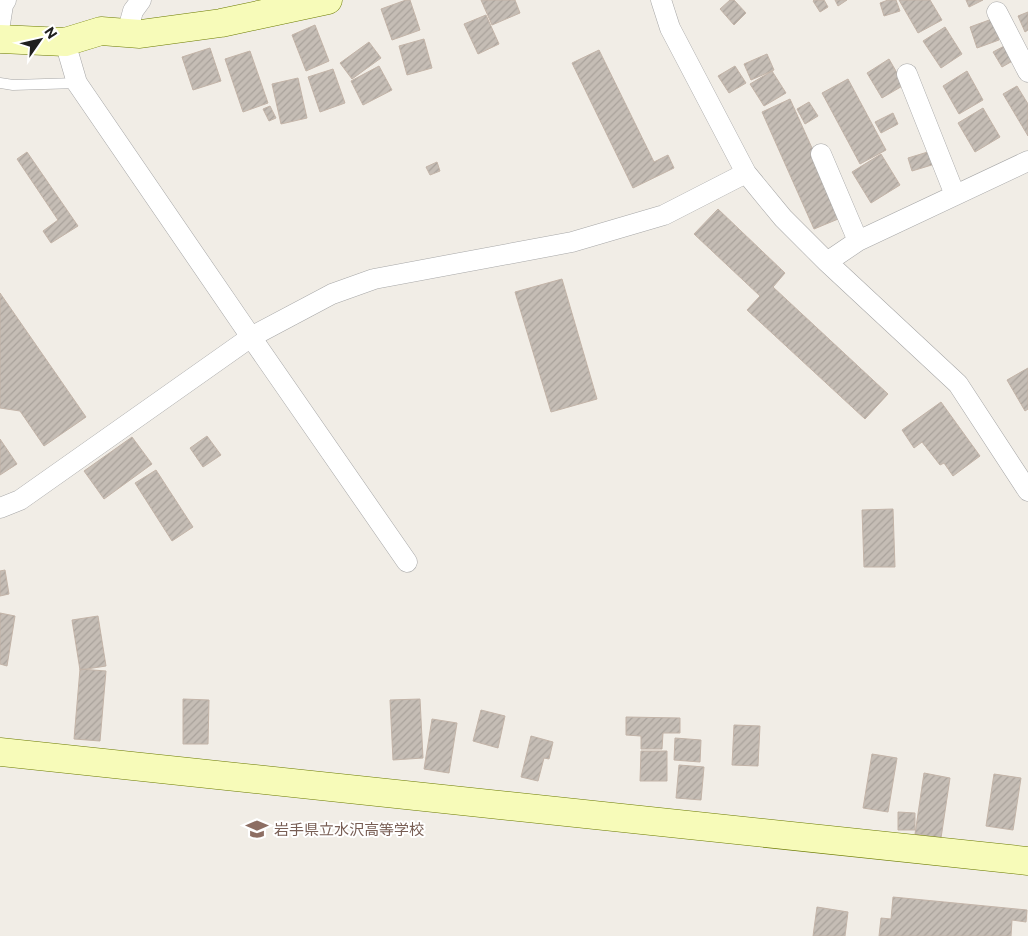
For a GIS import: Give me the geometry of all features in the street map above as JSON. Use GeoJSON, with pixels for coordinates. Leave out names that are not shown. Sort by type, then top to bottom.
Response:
{"type":"FeatureCollection","features":[{"type":"Feature","properties":{"kind":"street"},"geometry":{"type":"LineString","coordinates":[[0,24],[3,5],[6,0]]}},
{"type":"Feature","properties":{"kind":"street"},"geometry":{"type":"LineString","coordinates":[[127,33],[133,11],[142,0]]}},
{"type":"Feature","properties":{"kind":"street"},"geometry":{"type":"LineString","coordinates":[[0,39],[65,42],[101,32],[140,34],[221,23],[328,0]]}},
{"type":"Feature","properties":{"kind":"street"},"geometry":{"type":"LineString","coordinates":[[661,0],[670,28],[746,172],[783,218],[827,262],[958,384],[1028,491]]}},
{"type":"Feature","properties":{"kind":"street"},"geometry":{"type":"LineString","coordinates":[[997,12],[1028,72]]}},
{"type":"Feature","properties":{"kind":"street"},"geometry":{"type":"LineString","coordinates":[[65,42],[77,83],[407,562]]}},
{"type":"Feature","properties":{"kind":"street"},"geometry":{"type":"LineString","coordinates":[[907,74],[955,195]]}},
{"type":"Feature","properties":{"kind":"street"},"geometry":{"type":"LineString","coordinates":[[821,154],[858,240]]}},
{"type":"Feature","properties":{"kind":"street"},"geometry":{"type":"LineString","coordinates":[[827,262],[858,240],[1028,161]]}},
{"type":"Feature","properties":{"kind":"street"},"geometry":{"type":"LineString","coordinates":[[0,508],[20,500],[251,337],[332,294],[374,279],[572,242],[664,215],[746,172]]}},
{"type":"Feature","properties":{"kind":"street"},"geometry":{"type":"LineString","coordinates":[[0,752],[1028,861]]}},
{"type":"Feature","properties":{"kind":"lane"},"geometry":{"type":"LineString","coordinates":[[0,83],[77,83]]}},
{"type":"Feature","properties":{"kind":"building"},"geometry":{"type":"Polygon","coordinates":[[[410,0],[420,30],[392,40],[381,9],[410,0]]]}},
{"type":"Feature","properties":{"kind":"building"},"geometry":{"type":"Polygon","coordinates":[[[481,0],[515,0],[520,13],[492,25],[481,0]]]}},
{"type":"Feature","properties":{"kind":"building"},"geometry":{"type":"Polygon","coordinates":[[[730,0],[734,0],[746,13],[734,25],[720,9],[730,0]]]}},
{"type":"Feature","properties":{"kind":"building"},"geometry":{"type":"Polygon","coordinates":[[[814,0],[824,0],[828,7],[820,12],[814,0]]]}},
{"type":"Feature","properties":{"kind":"building"},"geometry":{"type":"Polygon","coordinates":[[[835,0],[847,0],[838,6],[835,0]]]}},
{"type":"Feature","properties":{"kind":"building"},"geometry":{"type":"Polygon","coordinates":[[[896,0],[900,11],[884,16],[880,3],[896,0]]]}},
{"type":"Feature","properties":{"kind":"building"},"geometry":{"type":"Polygon","coordinates":[[[899,0],[930,0],[942,20],[918,33],[899,0]]]}},
{"type":"Feature","properties":{"kind":"building"},"geometry":{"type":"Polygon","coordinates":[[[966,0],[983,0],[969,7],[966,0]]]}},
{"type":"Feature","properties":{"kind":"building"},"geometry":{"type":"Polygon","coordinates":[[[1028,12],[1028,30],[1025,32],[1018,16],[1028,12]]]}},
{"type":"Feature","properties":{"kind":"building"},"geometry":{"type":"Polygon","coordinates":[[[486,15],[499,44],[478,54],[464,24],[486,15]]]}},
{"type":"Feature","properties":{"kind":"building"},"geometry":{"type":"Polygon","coordinates":[[[992,19],[999,40],[977,48],[970,27],[992,19]]]}},
{"type":"Feature","properties":{"kind":"building"},"geometry":{"type":"Polygon","coordinates":[[[315,25],[329,61],[306,71],[292,35],[315,25]]]}},
{"type":"Feature","properties":{"kind":"building"},"geometry":{"type":"Polygon","coordinates":[[[945,27],[962,54],[941,68],[923,41],[945,27]]]}},
{"type":"Feature","properties":{"kind":"building"},"geometry":{"type":"Polygon","coordinates":[[[424,39],[432,68],[407,75],[399,46],[424,39]]]}},
{"type":"Feature","properties":{"kind":"building"},"geometry":{"type":"Polygon","coordinates":[[[369,42],[381,58],[352,79],[340,63],[369,42]]]}},
{"type":"Feature","properties":{"kind":"building"},"geometry":{"type":"Polygon","coordinates":[[[1008,44],[1016,59],[1002,67],[993,52],[1008,44]]]}},
{"type":"Feature","properties":{"kind":"building"},"geometry":{"type":"Polygon","coordinates":[[[210,48],[221,81],[193,90],[182,57],[210,48]]]}},
{"type":"Feature","properties":{"kind":"building"},"geometry":{"type":"Polygon","coordinates":[[[599,50],[654,162],[668,155],[674,168],[633,188],[572,63],[599,50]]]}},
{"type":"Feature","properties":{"kind":"building"},"geometry":{"type":"Polygon","coordinates":[[[250,51],[268,103],[243,112],[225,59],[250,51]]]}},
{"type":"Feature","properties":{"kind":"building"},"geometry":{"type":"Polygon","coordinates":[[[767,54],[774,70],[751,80],[744,64],[767,54]]]}},
{"type":"Feature","properties":{"kind":"building"},"geometry":{"type":"Polygon","coordinates":[[[889,59],[904,85],[882,98],[867,73],[889,59]]]}},
{"type":"Feature","properties":{"kind":"building"},"geometry":{"type":"Polygon","coordinates":[[[379,66],[392,90],[363,105],[351,81],[379,66]]]}},
{"type":"Feature","properties":{"kind":"building"},"geometry":{"type":"Polygon","coordinates":[[[735,66],[746,83],[729,93],[718,76],[735,66]]]}},
{"type":"Feature","properties":{"kind":"building"},"geometry":{"type":"Polygon","coordinates":[[[333,69],[345,103],[320,112],[308,77],[333,69]]]}},
{"type":"Feature","properties":{"kind":"building"},"geometry":{"type":"Polygon","coordinates":[[[772,71],[786,93],[764,106],[750,84],[772,71]]]}},
{"type":"Feature","properties":{"kind":"building"},"geometry":{"type":"Polygon","coordinates":[[[967,71],[983,100],[959,114],[943,86],[967,71]]]}},
{"type":"Feature","properties":{"kind":"building"},"geometry":{"type":"Polygon","coordinates":[[[298,78],[307,118],[281,124],[272,84],[298,78]]]}},
{"type":"Feature","properties":{"kind":"building"},"geometry":{"type":"Polygon","coordinates":[[[848,79],[886,150],[860,164],[822,93],[848,79]]]}},
{"type":"Feature","properties":{"kind":"building"},"geometry":{"type":"Polygon","coordinates":[[[1017,86],[1028,104],[1028,136],[1003,94],[1017,86]]]}},
{"type":"Feature","properties":{"kind":"building"},"geometry":{"type":"Polygon","coordinates":[[[790,99],[843,217],[814,229],[762,112],[790,99]]]}},
{"type":"Feature","properties":{"kind":"building"},"geometry":{"type":"Polygon","coordinates":[[[809,102],[818,116],[805,124],[797,109],[809,102]]]}},
{"type":"Feature","properties":{"kind":"building"},"geometry":{"type":"Polygon","coordinates":[[[270,106],[276,118],[269,121],[263,109],[270,106]]]}},
{"type":"Feature","properties":{"kind":"building"},"geometry":{"type":"Polygon","coordinates":[[[983,108],[1000,137],[975,152],[958,123],[983,108]]]}},
{"type":"Feature","properties":{"kind":"building"},"geometry":{"type":"Polygon","coordinates":[[[893,113],[898,124],[881,133],[875,122],[893,113]]]}},
{"type":"Feature","properties":{"kind":"building"},"geometry":{"type":"Polygon","coordinates":[[[931,151],[935,164],[912,171],[908,158],[931,151]]]}},
{"type":"Feature","properties":{"kind":"building"},"geometry":{"type":"Polygon","coordinates":[[[27,152],[78,226],[51,243],[43,231],[58,220],[17,159],[27,152]]]}},
{"type":"Feature","properties":{"kind":"building"},"geometry":{"type":"Polygon","coordinates":[[[881,154],[900,185],[871,203],[852,172],[881,154]]]}},
{"type":"Feature","properties":{"kind":"building"},"geometry":{"type":"Polygon","coordinates":[[[437,162],[440,171],[430,175],[426,167],[437,162]]]}},
{"type":"Feature","properties":{"kind":"building"},"geometry":{"type":"Polygon","coordinates":[[[718,209],[785,273],[773,287],[888,394],[865,419],[747,310],[760,296],[694,234],[718,209]]]}},
{"type":"Feature","properties":{"kind":"building"},"geometry":{"type":"Polygon","coordinates":[[[562,279],[597,399],[551,412],[515,292],[562,279]]]}},
{"type":"Feature","properties":{"kind":"building"},"geometry":{"type":"Polygon","coordinates":[[[0,293],[86,417],[44,446],[20,411],[0,408],[0,293]]]}},
{"type":"Feature","properties":{"kind":"building"},"geometry":{"type":"Polygon","coordinates":[[[1028,368],[1028,409],[1025,411],[1007,380],[1028,368]]]}},
{"type":"Feature","properties":{"kind":"building"},"geometry":{"type":"Polygon","coordinates":[[[941,402],[980,456],[953,476],[944,463],[940,465],[922,442],[914,448],[902,430],[941,402]]]}},
{"type":"Feature","properties":{"kind":"building"},"geometry":{"type":"Polygon","coordinates":[[[207,436],[221,455],[203,467],[190,448],[207,436]]]}},
{"type":"Feature","properties":{"kind":"building"},"geometry":{"type":"Polygon","coordinates":[[[132,437],[152,464],[104,499],[84,471],[132,437]]]}},
{"type":"Feature","properties":{"kind":"building"},"geometry":{"type":"Polygon","coordinates":[[[0,439],[17,464],[0,475],[0,439]]]}},
{"type":"Feature","properties":{"kind":"building"},"geometry":{"type":"Polygon","coordinates":[[[156,470],[193,527],[172,541],[135,483],[156,470]]]}},
{"type":"Feature","properties":{"kind":"building"},"geometry":{"type":"Polygon","coordinates":[[[893,509],[895,567],[864,567],[862,510],[893,509]]]}},
{"type":"Feature","properties":{"kind":"building"},"geometry":{"type":"Polygon","coordinates":[[[5,570],[9,594],[0,596],[0,571],[5,570]]]}},
{"type":"Feature","properties":{"kind":"building"},"geometry":{"type":"Polygon","coordinates":[[[0,613],[15,616],[7,666],[0,664],[0,613]]]}},
{"type":"Feature","properties":{"kind":"building"},"geometry":{"type":"Polygon","coordinates":[[[98,616],[106,666],[80,670],[72,620],[98,616]]]}},
{"type":"Feature","properties":{"kind":"building"},"geometry":{"type":"Polygon","coordinates":[[[80,669],[106,671],[100,741],[74,739],[80,669]]]}},
{"type":"Feature","properties":{"kind":"building"},"geometry":{"type":"Polygon","coordinates":[[[183,699],[209,700],[208,744],[183,744],[183,699]]]}},
{"type":"Feature","properties":{"kind":"building"},"geometry":{"type":"Polygon","coordinates":[[[420,699],[423,758],[393,760],[390,700],[420,699]]]}},
{"type":"Feature","properties":{"kind":"building"},"geometry":{"type":"Polygon","coordinates":[[[481,710],[505,716],[498,748],[473,741],[481,710]]]}},
{"type":"Feature","properties":{"kind":"building"},"geometry":{"type":"Polygon","coordinates":[[[626,717],[680,718],[680,733],[663,733],[662,749],[641,749],[641,736],[626,735],[626,717]]]}},
{"type":"Feature","properties":{"kind":"building"},"geometry":{"type":"Polygon","coordinates":[[[432,719],[457,723],[449,773],[424,769],[432,719]]]}},
{"type":"Feature","properties":{"kind":"building"},"geometry":{"type":"Polygon","coordinates":[[[734,725],[760,726],[758,766],[732,765],[734,725]]]}},
{"type":"Feature","properties":{"kind":"building"},"geometry":{"type":"Polygon","coordinates":[[[531,736],[553,742],[549,759],[544,758],[538,781],[521,777],[531,736]]]}},
{"type":"Feature","properties":{"kind":"building"},"geometry":{"type":"Polygon","coordinates":[[[675,738],[701,740],[700,762],[674,760],[675,738]]]}},
{"type":"Feature","properties":{"kind":"building"},"geometry":{"type":"Polygon","coordinates":[[[641,751],[667,751],[667,781],[640,781],[641,751]]]}},
{"type":"Feature","properties":{"kind":"building"},"geometry":{"type":"Polygon","coordinates":[[[872,754],[897,758],[888,812],[863,808],[872,754]]]}},
{"type":"Feature","properties":{"kind":"building"},"geometry":{"type":"Polygon","coordinates":[[[679,765],[704,767],[701,800],[676,798],[679,765]]]}},
{"type":"Feature","properties":{"kind":"building"},"geometry":{"type":"Polygon","coordinates":[[[924,773],[950,778],[941,838],[915,834],[924,773]]]}},
{"type":"Feature","properties":{"kind":"building"},"geometry":{"type":"Polygon","coordinates":[[[994,774],[1021,778],[1013,830],[986,826],[994,774]]]}},
{"type":"Feature","properties":{"kind":"building"},"geometry":{"type":"Polygon","coordinates":[[[898,812],[915,813],[915,830],[898,830],[898,812]]]}},
{"type":"Feature","properties":{"kind":"building"},"geometry":{"type":"Polygon","coordinates":[[[893,897],[1027,910],[1026,922],[1012,920],[1011,936],[879,936],[881,918],[891,919],[893,897]]]}},
{"type":"Feature","properties":{"kind":"building"},"geometry":{"type":"Polygon","coordinates":[[[817,907],[848,912],[845,936],[813,936],[817,907]]]}},
{"type":"Feature","properties":{"kind":"place","name":"岩手県立水沢高等学校"},"geometry":{"type":"Point","coordinates":[257,829]}}]}
